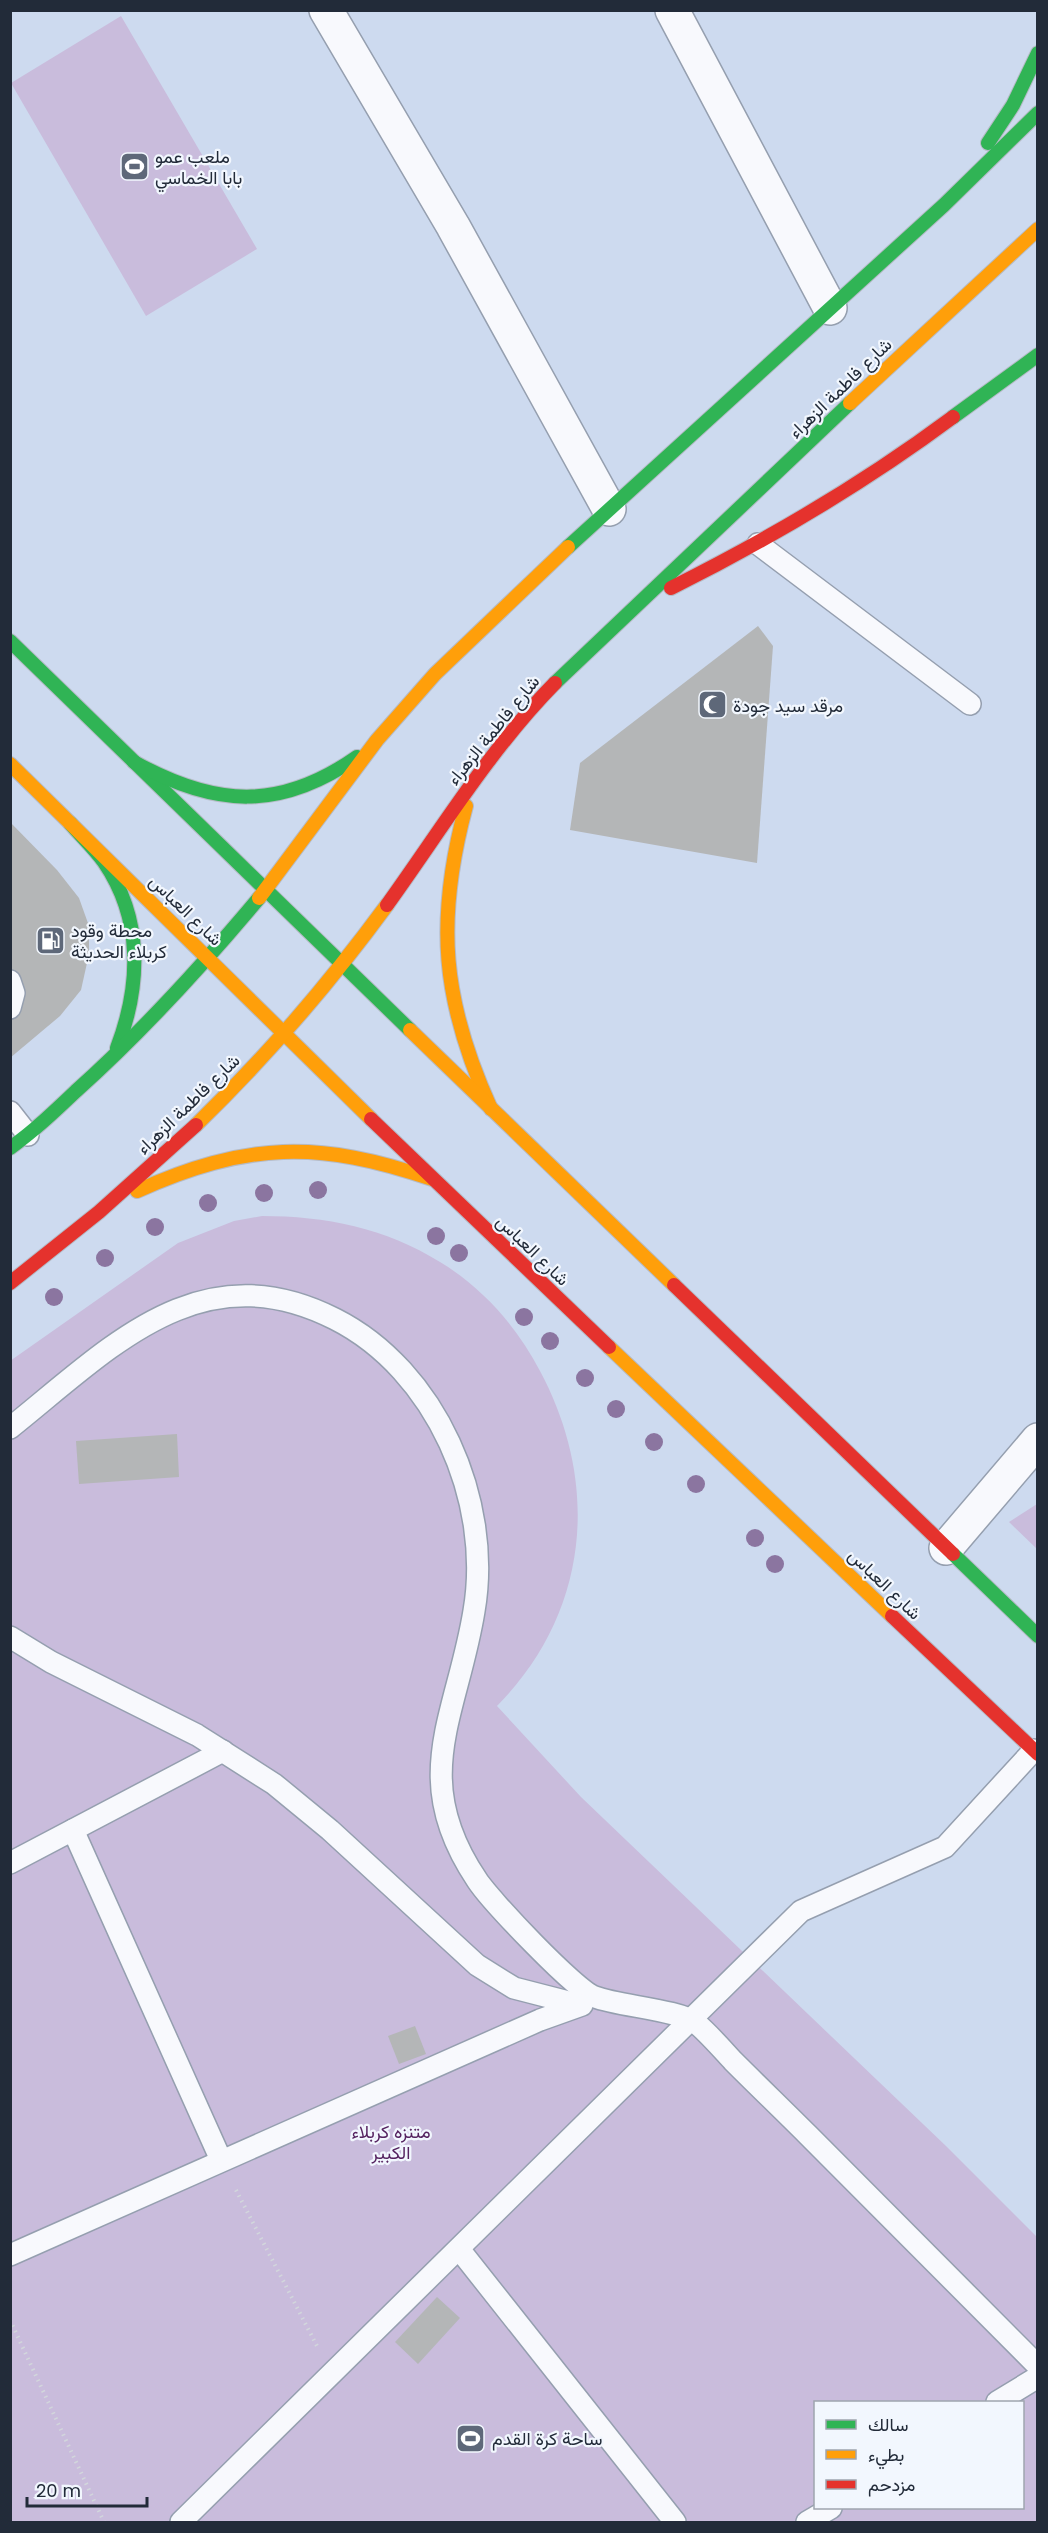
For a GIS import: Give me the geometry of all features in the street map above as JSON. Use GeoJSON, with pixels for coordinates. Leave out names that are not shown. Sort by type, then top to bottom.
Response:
{"type":"FeatureCollection","features":[{"type":"Feature","properties":{"kind":"main road"},"geometry":{"type":"LineString","coordinates":[[944,205],[1006,115],[1038,53]]}},
{"type":"Feature","properties":{"kind":"main road"},"geometry":{"type":"LineString","coordinates":[[10,1148],[113,1058],[209,958],[265,891],[377,740],[435,674],[522,588],[944,205],[1038,113]]}},
{"type":"Feature","properties":{"kind":"main road","name":"شارع فاطمة الزهراء"},"geometry":{"type":"LineString","coordinates":[[10,1283],[74,1235],[200,1122],[284,1033],[342,965],[509,734],[579,658],[640,604],[930,327],[1038,229]]}},
{"type":"Feature","properties":{"kind":"main road"},"geometry":{"type":"LineString","coordinates":[[640,604],[758,544],[894,461],[1038,356]]}},
{"type":"Feature","properties":{"kind":"main road"},"geometry":{"type":"LineString","coordinates":[[10,641],[265,891],[1038,1636]]}},
{"type":"Feature","properties":{"kind":"main road"},"geometry":{"type":"LineString","coordinates":[[134,762],[158,778],[185,789],[244,798],[273,795],[329,776],[377,740]]}},
{"type":"Feature","properties":{"kind":"main road","name":"شارع العباس"},"geometry":{"type":"LineString","coordinates":[[10,764],[432,1179],[1036,1752]]}},
{"type":"Feature","properties":{"kind":"main road"},"geometry":{"type":"LineString","coordinates":[[476,777],[456,836],[450,867],[446,898],[446,960],[457,1022],[477,1081],[491,1109]]}},
{"type":"Feature","properties":{"kind":"main road"},"geometry":{"type":"LineString","coordinates":[[70,823],[104,862],[124,899],[135,939],[136,980],[129,1021],[113,1058]]}},
{"type":"Feature","properties":{"kind":"main road"},"geometry":{"type":"LineString","coordinates":[[74,1235],[130,1194],[161,1178],[205,1163],[262,1152],[297,1150],[343,1154],[400,1166],[432,1179]]}},
{"type":"Feature","properties":{"kind":"street"},"geometry":{"type":"LineString","coordinates":[[326,10],[453,226],[609,509]]}},
{"type":"Feature","properties":{"kind":"street"},"geometry":{"type":"LineString","coordinates":[[672,10],[830,308]]}},
{"type":"Feature","properties":{"kind":"street"},"geometry":{"type":"LineString","coordinates":[[946,1548],[1038,1440]]}},
{"type":"Feature","properties":{"kind":"lane"},"geometry":{"type":"LineString","coordinates":[[758,544],[970,704]]}},
{"type":"Feature","properties":{"kind":"lane"},"geometry":{"type":"LineString","coordinates":[[10,981],[14,993],[10,1008]]}},
{"type":"Feature","properties":{"kind":"lane"},"geometry":{"type":"LineString","coordinates":[[10,1112],[28,1134]]}},
{"type":"Feature","properties":{"kind":"lane"},"geometry":{"type":"LineString","coordinates":[[10,1428],[119,1341],[177,1308],[208,1300],[267,1297],[298,1302],[343,1323],[385,1355],[419,1392],[455,1456],[468,1496],[475,1536],[477,1576],[475,1609],[446,1726],[440,1767],[441,1797],[449,1824],[462,1857],[479,1884],[569,1978],[590,1996],[692,2019],[1038,2366]]}},
{"type":"Feature","properties":{"kind":"lane"},"geometry":{"type":"LineString","coordinates":[[10,1637],[51,1662],[197,1735],[274,1784],[330,1830],[477,1965],[514,1988],[580,2005]]}},
{"type":"Feature","properties":{"kind":"lane"},"geometry":{"type":"LineString","coordinates":[[10,1863],[223,1751]]}},
{"type":"Feature","properties":{"kind":"lane"},"geometry":{"type":"LineString","coordinates":[[182,2523],[801,1911],[945,1847],[1036,1752]]}},
{"type":"Feature","properties":{"kind":"lane"},"geometry":{"type":"LineString","coordinates":[[73,1830],[221,2160]]}},
{"type":"Feature","properties":{"kind":"lane"},"geometry":{"type":"LineString","coordinates":[[10,2255],[540,2020],[580,2005],[609,2001]]}},
{"type":"Feature","properties":{"kind":"lane"},"geometry":{"type":"LineString","coordinates":[[459,2249],[675,2523]]}},
{"type":"Feature","properties":{"kind":"lane"},"geometry":{"type":"LineString","coordinates":[[1000,2401],[1038,2377]]}},
{"type":"Feature","properties":{"kind":"lane"},"geometry":{"type":"LineString","coordinates":[[807,2523],[829,2509]]}},
{"type":"Feature","properties":{"kind":"path"},"geometry":{"type":"LineString","coordinates":[[221,2160],[331,2374]]}},
{"type":"Feature","properties":{"kind":"path"},"geometry":{"type":"LineString","coordinates":[[10,2320],[104,2523]]}},
{"type":"Feature","properties":{"kind":"green space","name":"ملعب عمو بابا الخماسي"},"geometry":{"type":"Polygon","coordinates":[[[121,16],[257,249],[146,316],[11,83],[121,16]]]}},
{"type":"Feature","properties":{"kind":"green space","name":"متنزه كربلاء الكبير"},"geometry":{"type":"Polygon","coordinates":[[[262,1216],[309,1218],[354,1226],[398,1240],[456,1272],[484,1296],[521,1339],[540,1371],[559,1414],[572,1458],[577,1503],[576,1546],[567,1589],[551,1630],[528,1670],[497,1706],[581,1797],[946,2146],[1037,2237],[1037,2522],[11,2522],[10,1361],[178,1243],[234,1221],[262,1216]]]}},
{"type":"Feature","properties":{"kind":"green space"},"geometry":{"type":"Polygon","coordinates":[[[1037,1504],[1037,1549],[1009,1522],[1037,1504]]]}},
{"type":"Feature","properties":{"kind":"building","name":"مرقد سيد جودة"},"geometry":{"type":"Polygon","coordinates":[[[758,626],[773,646],[757,863],[570,830],[580,763],[758,626]]]}},
{"type":"Feature","properties":{"kind":"building","name":"محطة وقود كربلاء الحديثة"},"geometry":{"type":"Polygon","coordinates":[[[10,822],[57,870],[79,898],[89,926],[89,954],[81,990],[60,1016],[10,1058],[10,822]]]}},
{"type":"Feature","properties":{"kind":"building"},"geometry":{"type":"Polygon","coordinates":[[[177,1434],[179,1477],[79,1484],[76,1441],[177,1434]]]}},
{"type":"Feature","properties":{"kind":"building"},"geometry":{"type":"Polygon","coordinates":[[[415,2026],[426,2054],[399,2064],[388,2036],[415,2026]]]}},
{"type":"Feature","properties":{"kind":"building"},"geometry":{"type":"Polygon","coordinates":[[[437,2297],[460,2318],[418,2364],[395,2342],[437,2297]]]}},
{"type":"Feature","properties":{"kind":"traffic: fast"},"geometry":{"type":"LineString","coordinates":[[988,143],[1013,105],[1038,53]]}},
{"type":"Feature","properties":{"kind":"traffic: fast"},"geometry":{"type":"LineString","coordinates":[[568,547],[944,205],[1038,113]]}},
{"type":"Feature","properties":{"kind":"traffic: fast"},"geometry":{"type":"LineString","coordinates":[[953,417],[1038,355]]}},
{"type":"Feature","properties":{"kind":"traffic: fast"},"geometry":{"type":"LineString","coordinates":[[555,683],[850,403]]}},
{"type":"Feature","properties":{"kind":"traffic: fast"},"geometry":{"type":"LineString","coordinates":[[10,641],[410,1030]]}},
{"type":"Feature","properties":{"kind":"traffic: fast"},"geometry":{"type":"LineString","coordinates":[[134,762],[192,788],[247,797],[274,794],[301,787],[329,775],[357,757]]}},
{"type":"Feature","properties":{"kind":"traffic: fast"},"geometry":{"type":"LineString","coordinates":[[70,823],[104,862],[117,884],[132,929],[134,976],[131,1000],[117,1048]]}},
{"type":"Feature","properties":{"kind":"traffic: fast"},"geometry":{"type":"LineString","coordinates":[[10,1148],[44,1121],[148,1022],[259,898]]}},
{"type":"Feature","properties":{"kind":"traffic: fast"},"geometry":{"type":"LineString","coordinates":[[953,1554],[1038,1636]]}},
{"type":"Feature","properties":{"kind":"traffic: slow"},"geometry":{"type":"LineString","coordinates":[[850,403],[1038,229]]}},
{"type":"Feature","properties":{"kind":"traffic: slow"},"geometry":{"type":"LineString","coordinates":[[259,898],[377,740],[435,674],[568,547]]}},
{"type":"Feature","properties":{"kind":"traffic: slow"},"geometry":{"type":"LineString","coordinates":[[10,764],[371,1119]]}},
{"type":"Feature","properties":{"kind":"traffic: slow"},"geometry":{"type":"LineString","coordinates":[[466,806],[450,887],[447,924],[449,960],[453,996],[462,1032],[491,1109]]}},
{"type":"Feature","properties":{"kind":"traffic: slow"},"geometry":{"type":"LineString","coordinates":[[196,1125],[296,1019],[387,905]]}},
{"type":"Feature","properties":{"kind":"traffic: slow"},"geometry":{"type":"LineString","coordinates":[[410,1030],[674,1285]]}},
{"type":"Feature","properties":{"kind":"traffic: slow"},"geometry":{"type":"LineString","coordinates":[[137,1191],[213,1163],[248,1155],[283,1152],[318,1153],[354,1158],[391,1166],[432,1179]]}},
{"type":"Feature","properties":{"kind":"traffic: slow"},"geometry":{"type":"LineString","coordinates":[[609,1347],[892,1616]]}},
{"type":"Feature","properties":{"kind":"traffic: jam"},"geometry":{"type":"LineString","coordinates":[[671,588],[745,550],[816,509],[885,465],[953,417]]}},
{"type":"Feature","properties":{"kind":"traffic: jam"},"geometry":{"type":"LineString","coordinates":[[387,905],[488,762],[531,708],[555,683]]}},
{"type":"Feature","properties":{"kind":"traffic: jam"},"geometry":{"type":"LineString","coordinates":[[371,1119],[609,1347]]}},
{"type":"Feature","properties":{"kind":"traffic: jam"},"geometry":{"type":"LineString","coordinates":[[10,1283],[99,1212],[196,1125]]}},
{"type":"Feature","properties":{"kind":"traffic: jam"},"geometry":{"type":"LineString","coordinates":[[674,1285],[953,1554]]}},
{"type":"Feature","properties":{"kind":"traffic: jam"},"geometry":{"type":"LineString","coordinates":[[892,1616],[1038,1754]]}},
{"type":"Feature","properties":{"kind":"place","name":"ملعب عمو بابا الخماسي"},"geometry":{"type":"Point","coordinates":[134,166]}},
{"type":"Feature","properties":{"kind":"place","name":"مرقد سيد جودة"},"geometry":{"type":"Point","coordinates":[712,705]}},
{"type":"Feature","properties":{"kind":"place","name":"محطة وقود كربلاء الحديثة"},"geometry":{"type":"Point","coordinates":[50,940]}},
{"type":"Feature","properties":{"kind":"place","name":"ساحة كرة القدم"},"geometry":{"type":"Point","coordinates":[471,2438]}}]}
